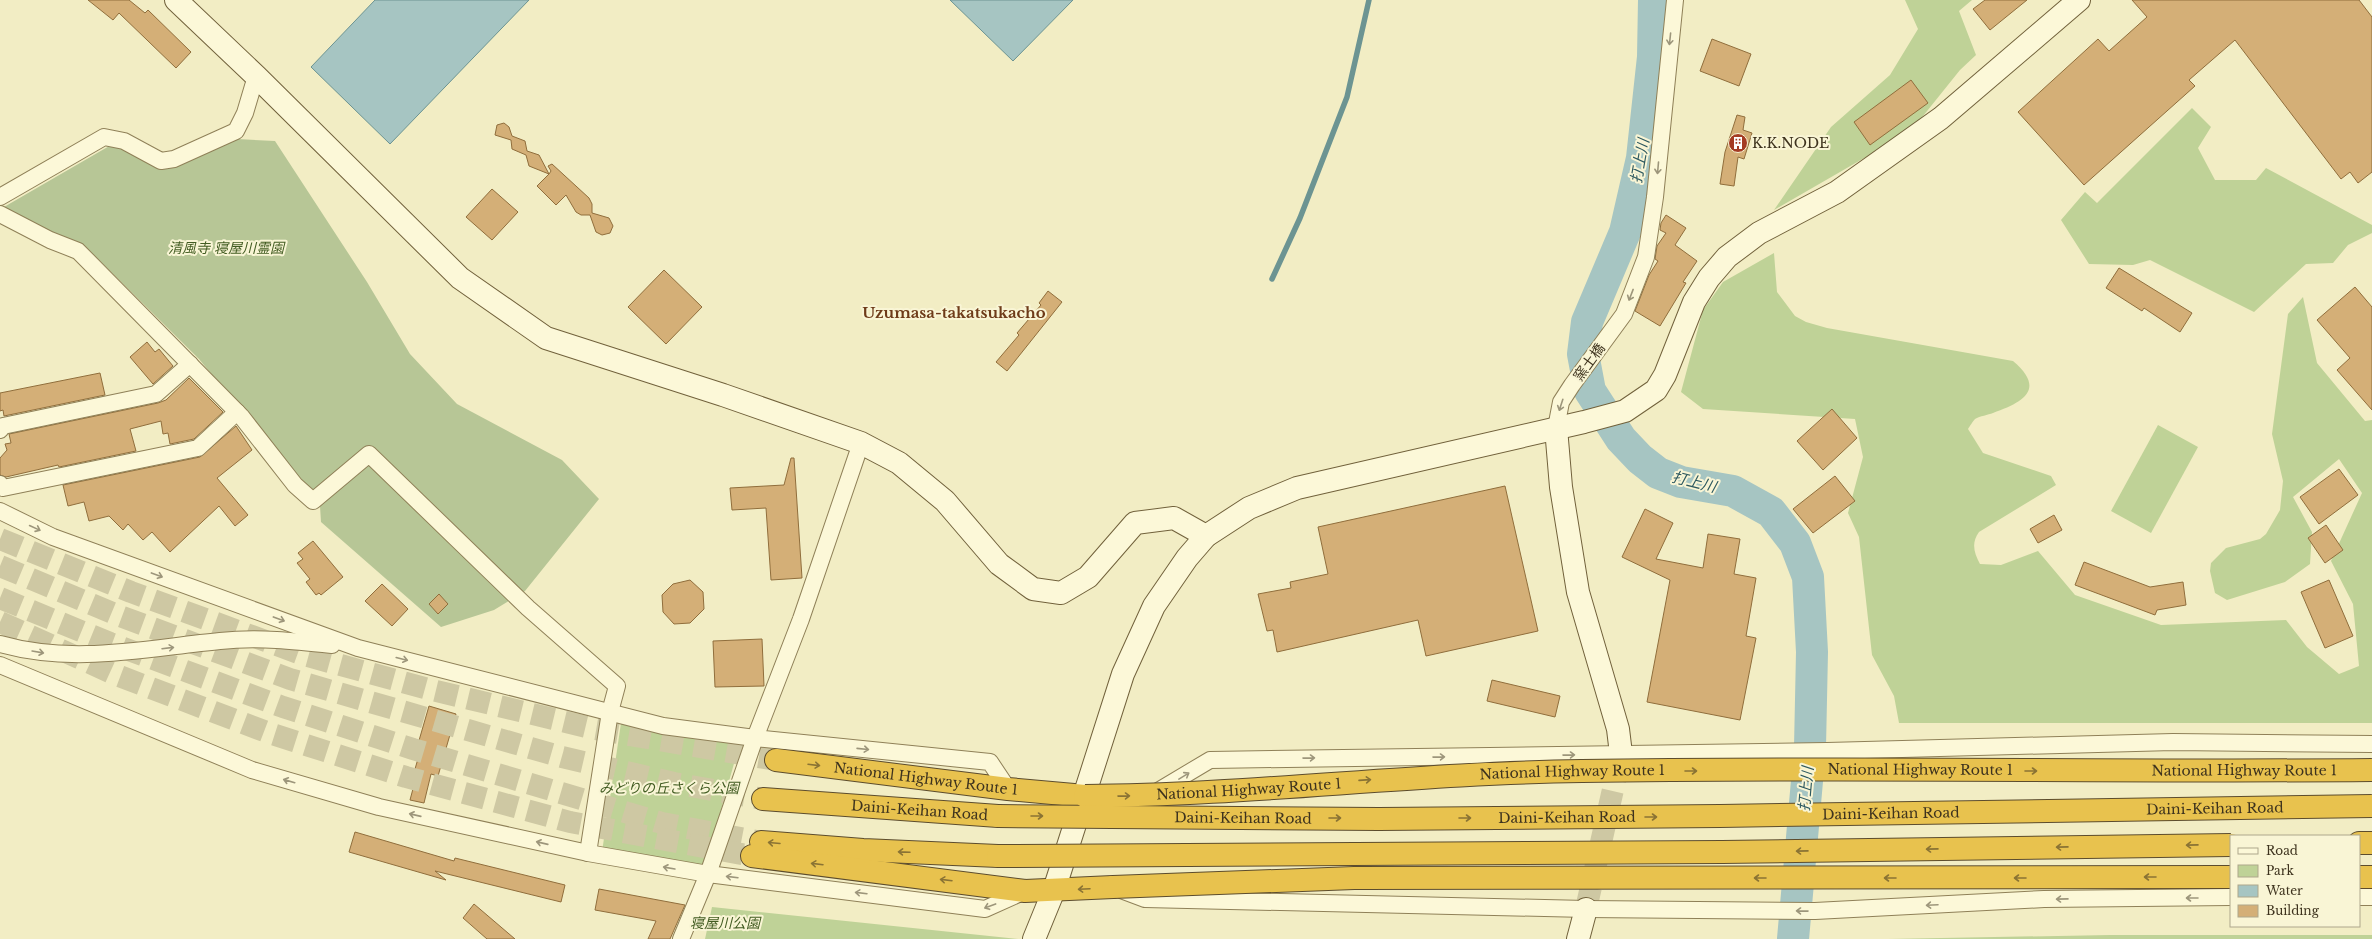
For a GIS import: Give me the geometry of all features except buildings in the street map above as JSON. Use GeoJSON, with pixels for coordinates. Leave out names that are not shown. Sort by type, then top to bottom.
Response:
{"type":"FeatureCollection","features":[{"type":"Feature","properties":{"kind":"highway","name":"National Highway Route 1"},"geometry":{"type":"LineString","coordinates":[[776,760],[1008,789],[1085,796],[1150,796],[1388,778],[1581,771],[2372,770]]}},
{"type":"Feature","properties":{"kind":"highway","name":"Daini-Keihan Road"},"geometry":{"type":"LineString","coordinates":[[762,799],[998,816],[1379,819],[1712,816],[2372,806]]}},
{"type":"Feature","properties":{"kind":"highway"},"geometry":{"type":"LineString","coordinates":[[2360,843],[2372,843]]}},
{"type":"Feature","properties":{"kind":"highway"},"geometry":{"type":"LineString","coordinates":[[2230,845],[1722,852],[998,856],[863,850],[757,849],[1025,891],[1354,878],[2230,877]]}},
{"type":"Feature","properties":{"kind":"highway"},"geometry":{"type":"LineString","coordinates":[[2360,877],[2372,877]]}},
{"type":"Feature","properties":{"kind":"street"},"geometry":{"type":"LineString","coordinates":[[176,0],[256,76],[460,278],[546,338],[723,395],[861,443],[899,463],[945,501],[999,564],[1033,589],[1061,593],[1088,577],[1135,523],[1174,518],[1206,536]]}},
{"type":"Feature","properties":{"kind":"street","name":"窯土橋"},"geometry":{"type":"LineString","coordinates":[[1556,428],[1562,402],[1572,385],[1624,314],[1646,257],[1655,197],[1675,0]]}},
{"type":"Feature","properties":{"kind":"street"},"geometry":{"type":"LineString","coordinates":[[1034,939],[1054,890],[1123,674],[1154,606],[1187,558],[1206,536],[1249,508],[1297,488],[1584,422],[1625,411],[1656,390],[1666,374],[1694,302],[1709,278],[1727,257],[1759,233],[1837,192],[1941,118],[2079,0]]}},
{"type":"Feature","properties":{"kind":"street"},"geometry":{"type":"LineString","coordinates":[[0,197],[104,137],[124,141],[161,161],[174,159],[236,131],[245,113],[256,76]]}},
{"type":"Feature","properties":{"kind":"street"},"geometry":{"type":"LineString","coordinates":[[0,214],[50,240],[78,251],[237,412],[295,485],[313,501],[369,454],[528,608],[617,686],[610,712],[588,853]]}},
{"type":"Feature","properties":{"kind":"street"},"geometry":{"type":"LineString","coordinates":[[0,430],[3,426],[156,394],[190,364]]}},
{"type":"Feature","properties":{"kind":"street"},"geometry":{"type":"LineString","coordinates":[[0,484],[3,488],[198,448],[237,412]]}},
{"type":"Feature","properties":{"kind":"street"},"geometry":{"type":"LineString","coordinates":[[1556,428],[1561,486],[1578,592],[1618,728],[1621,754]]}},
{"type":"Feature","properties":{"kind":"street"},"geometry":{"type":"LineString","coordinates":[[681,939],[708,874],[755,738],[801,619],[861,443]]}},
{"type":"Feature","properties":{"kind":"street"},"geometry":{"type":"LineString","coordinates":[[0,512],[53,537],[358,648],[663,726],[755,738],[990,762],[1008,789]]}},
{"type":"Feature","properties":{"kind":"street"},"geometry":{"type":"LineString","coordinates":[[0,644],[46,653],[114,655],[222,641],[281,640],[358,648]]}},
{"type":"Feature","properties":{"kind":"street"},"geometry":{"type":"LineString","coordinates":[[0,665],[252,770],[380,807],[588,853],[708,874],[985,909],[1025,891]]}},
{"type":"Feature","properties":{"kind":"street"},"geometry":{"type":"LineString","coordinates":[[1150,796],[1210,760],[1621,754],[2173,742],[2372,744]]}},
{"type":"Feature","properties":{"kind":"street"},"geometry":{"type":"LineString","coordinates":[[1113,887],[1145,898],[1586,909],[1815,911],[2044,900],[2230,897]]}},
{"type":"Feature","properties":{"kind":"street"},"geometry":{"type":"LineString","coordinates":[[2360,897],[2372,897]]}},
{"type":"Feature","properties":{"kind":"street"},"geometry":{"type":"LineString","coordinates":[[1578,939],[1586,909]]}},
{"type":"Feature","properties":{"kind":"green space"},"geometry":{"type":"Polygon","coordinates":[[[1905,0],[1972,0],[1959,11],[1976,55],[1960,70],[1911,131],[1774,210],[1831,127],[1890,75],[1918,29],[1905,0]]]}},
{"type":"Feature","properties":{"kind":"green space"},"geometry":{"type":"Polygon","coordinates":[[[2192,108],[2211,127],[2198,148],[2215,180],[2256,180],[2266,168],[2372,225],[2372,233],[2348,245],[2333,263],[2306,264],[2254,312],[2150,260],[2133,265],[2089,264],[2061,220],[2085,192],[2097,203],[2192,108]]]}},
{"type":"Feature","properties":{"kind":"green space","name":"清風寺 寝屋川霊園"},"geometry":{"type":"Polygon","coordinates":[[[237,139],[275,141],[367,282],[410,354],[457,404],[562,460],[599,499],[525,591],[494,610],[441,627],[321,522],[320,506],[199,359],[86,247],[37,225],[4,207],[111,145],[164,165],[237,139]]]}},
{"type":"Feature","properties":{"kind":"green space"},"geometry":{"type":"Polygon","coordinates":[[[1774,253],[1777,292],[1795,316],[1806,322],[1827,328],[2013,361],[2023,371],[2028,379],[2029,387],[2027,393],[2022,399],[2004,409],[1975,419],[1968,429],[1983,453],[2051,476],[2056,485],[1979,532],[1976,536],[1974,548],[1980,564],[2001,565],[2038,551],[2075,595],[2161,625],[2286,620],[2307,647],[2339,674],[2359,666],[2353,604],[2331,561],[2362,493],[2339,459],[2293,497],[2312,532],[2310,564],[2285,582],[2227,600],[2215,593],[2210,571],[2211,563],[2226,548],[2260,539],[2266,534],[2280,510],[2283,481],[2272,434],[2288,314],[2303,297],[2317,363],[2365,421],[2372,420],[2372,723],[1899,723],[1894,696],[1872,655],[1859,537],[1848,513],[1863,457],[1855,419],[1703,409],[1681,392],[1703,310],[1723,282],[1774,253]]]}},
{"type":"Feature","properties":{"kind":"green space"},"geometry":{"type":"Polygon","coordinates":[[[2158,425],[2198,447],[2151,533],[2111,511],[2158,425]]]}},
{"type":"Feature","properties":{"kind":"green space","name":"みどりの丘さくら公園"},"geometry":{"type":"Polygon","coordinates":[[[621,723],[740,742],[702,878],[602,852],[621,723]]]}},
{"type":"Feature","properties":{"kind":"green space","name":"寝屋川公園"},"geometry":{"type":"Polygon","coordinates":[[[712,907],[1018,939],[705,939],[712,907]]]}},
{"type":"Feature","properties":{"kind":"green space"},"geometry":{"type":"Polygon","coordinates":[[[2110,935],[2372,935],[2372,939],[1888,939],[2110,935]]]}},
{"type":"Feature","properties":{"kind":"water"},"geometry":{"type":"Polygon","coordinates":[[[375,0],[529,0],[390,144],[311,67],[375,0]]]}},
{"type":"Feature","properties":{"kind":"water"},"geometry":{"type":"Polygon","coordinates":[[[950,0],[1073,0],[1013,61],[950,0]]]}},
{"type":"Feature","properties":{"kind":"waterway"},"geometry":{"type":"LineString","coordinates":[[1272,279],[1300,218],[1347,97],[1369,0]]}},
{"type":"Feature","properties":{"kind":"waterway","name":"打上川"},"geometry":{"type":"LineString","coordinates":[[1654,0],[1653,57],[1642,158],[1625,232],[1587,322],[1583,354],[1590,391],[1621,439],[1640,459],[1658,473],[1681,482],[1733,491],[1771,512],[1795,543],[1808,577],[1812,652],[1810,747],[1793,939]]}},
{"type":"Feature","properties":{"kind":"tunnel"},"geometry":{"type":"LineString","coordinates":[[0,539],[131,592],[304,655],[428,689],[595,729],[776,760]]}},
{"type":"Feature","properties":{"kind":"tunnel"},"geometry":{"type":"LineString","coordinates":[[0,566],[120,616],[290,679],[562,757],[674,783],[763,799]]}},
{"type":"Feature","properties":{"kind":"tunnel"},"geometry":{"type":"LineString","coordinates":[[0,598],[110,643],[283,707],[413,749],[662,823],[761,842]]}},
{"type":"Feature","properties":{"kind":"tunnel"},"geometry":{"type":"LineString","coordinates":[[0,622],[114,674],[272,734],[406,777],[570,822],[752,856]]}},
{"type":"Feature","properties":{"kind":"tunnel"},"geometry":{"type":"LineString","coordinates":[[1586,909],[1621,754]]}},
{"type":"Feature","properties":{"kind":"place","name":"K.K.NODE"},"geometry":{"type":"Point","coordinates":[1738,143]}},
{"type":"Feature","properties":{"kind":"district","name":"Uzumasa-takatsukacho"},"geometry":{"type":"Point","coordinates":[954,313]}}]}
